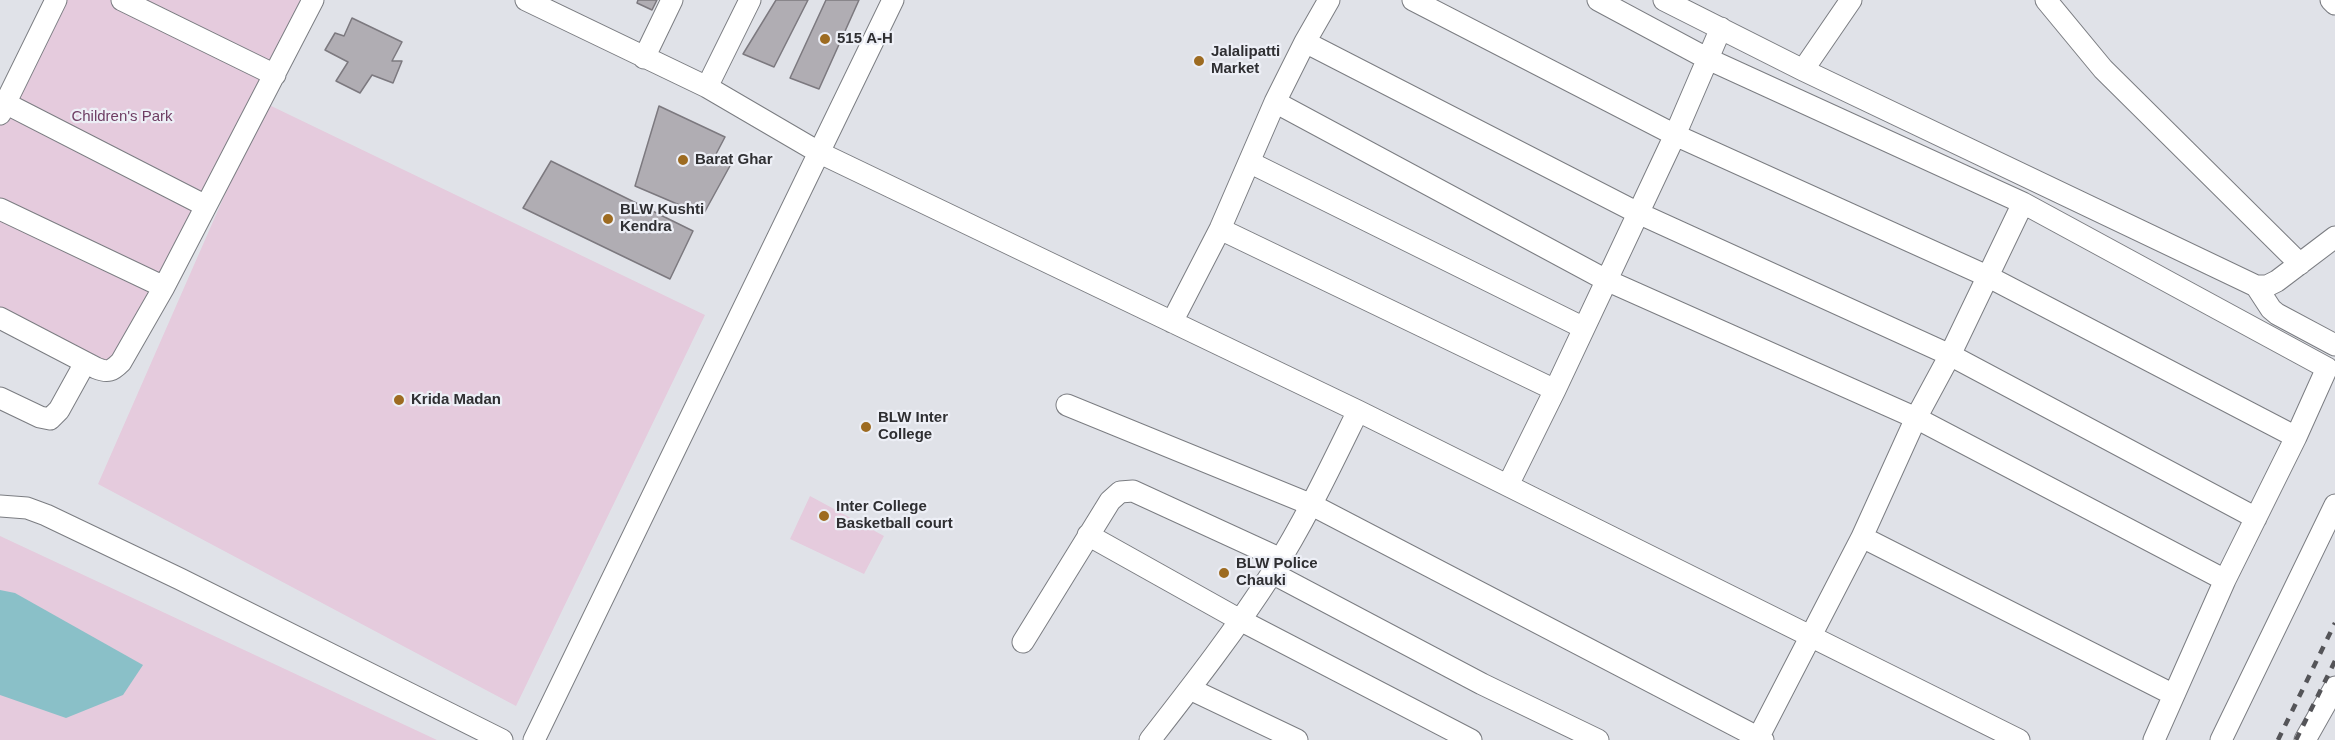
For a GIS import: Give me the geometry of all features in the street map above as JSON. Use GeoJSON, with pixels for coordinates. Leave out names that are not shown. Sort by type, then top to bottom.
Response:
{"type":"FeatureCollection","features":[{"type":"Feature","properties":{"kind":"street"},"geometry":{"type":"LineString","coordinates":[[56,0],[3,108],[206,206]]}},
{"type":"Feature","properties":{"kind":"street"},"geometry":{"type":"LineString","coordinates":[[122,0],[275,75]]}},
{"type":"Feature","properties":{"kind":"street"},"geometry":{"type":"LineString","coordinates":[[0,318],[85,363],[106,372],[114,370],[121,362],[164,287],[313,0]]}},
{"type":"Feature","properties":{"kind":"street"},"geometry":{"type":"LineString","coordinates":[[526,0],[560,7],[644,58],[707,87],[820,153],[1358,411],[2019,740]]}},
{"type":"Feature","properties":{"kind":"street"},"geometry":{"type":"LineString","coordinates":[[644,58],[672,0]]}},
{"type":"Feature","properties":{"kind":"street"},"geometry":{"type":"LineString","coordinates":[[707,87],[750,0]]}},
{"type":"Feature","properties":{"kind":"street"},"geometry":{"type":"LineString","coordinates":[[534,740],[893,0]]}},
{"type":"Feature","properties":{"kind":"street"},"geometry":{"type":"LineString","coordinates":[[1172,322],[1220,229],[1275,102],[1329,0]]}},
{"type":"Feature","properties":{"kind":"street"},"geometry":{"type":"LineString","coordinates":[[1413,0],[1675,135],[1987,276],[2296,437]]}},
{"type":"Feature","properties":{"kind":"street"},"geometry":{"type":"LineString","coordinates":[[1598,0],[1708,59],[2023,203],[2327,368],[2296,437],[2225,580],[2154,740]]}},
{"type":"Feature","properties":{"kind":"street"},"geometry":{"type":"LineString","coordinates":[[1664,0],[1803,70],[2256,286],[2266,286],[2277,281],[2335,237]]}},
{"type":"Feature","properties":{"kind":"street"},"geometry":{"type":"LineString","coordinates":[[1803,70],[1851,0]]}},
{"type":"Feature","properties":{"kind":"street"},"geometry":{"type":"LineString","coordinates":[[2046,0],[2103,69],[2300,264]]}},
{"type":"Feature","properties":{"kind":"street"},"geometry":{"type":"LineString","coordinates":[[2331,0],[2335,4]]}},
{"type":"Feature","properties":{"kind":"street"},"geometry":{"type":"LineString","coordinates":[[1508,485],[1675,135],[1721,28]]}},
{"type":"Feature","properties":{"kind":"street"},"geometry":{"type":"LineString","coordinates":[[1305,42],[1638,213],[1950,355],[2256,518]]}},
{"type":"Feature","properties":{"kind":"street"},"geometry":{"type":"LineString","coordinates":[[1275,102],[1606,280],[1916,418],[2225,580]]}},
{"type":"Feature","properties":{"kind":"street"},"geometry":{"type":"LineString","coordinates":[[1249,162],[1584,328]]}},
{"type":"Feature","properties":{"kind":"street"},"geometry":{"type":"LineString","coordinates":[[1067,405],[1312,505],[1760,739],[1862,537],[1916,418],[1950,355],[2023,203]]}},
{"type":"Feature","properties":{"kind":"street"},"geometry":{"type":"LineString","coordinates":[[0,209],[164,287]]}},
{"type":"Feature","properties":{"kind":"street"},"geometry":{"type":"LineString","coordinates":[[1220,229],[1555,390]]}},
{"type":"Feature","properties":{"kind":"street"},"geometry":{"type":"LineString","coordinates":[[2256,286],[2271,309],[2277,314],[2335,345]]}},
{"type":"Feature","properties":{"kind":"street"},"geometry":{"type":"LineString","coordinates":[[0,398],[40,417],[50,419],[58,410],[85,363]]}},
{"type":"Feature","properties":{"kind":"street"},"geometry":{"type":"LineString","coordinates":[[1150,740],[1190,689],[1277,566],[1312,505],[1358,411]]}},
{"type":"Feature","properties":{"kind":"street"},"geometry":{"type":"LineString","coordinates":[[1023,642],[1110,501],[1120,492],[1132,491],[1277,566],[1482,684],[1598,740]]}},
{"type":"Feature","properties":{"kind":"street"},"geometry":{"type":"LineString","coordinates":[[2221,740],[2335,505]]}},
{"type":"Feature","properties":{"kind":"street"},"geometry":{"type":"LineString","coordinates":[[0,506],[27,508],[46,515],[502,740]]}},
{"type":"Feature","properties":{"kind":"street"},"geometry":{"type":"LineString","coordinates":[[1088,535],[1240,620],[1471,740]]}},
{"type":"Feature","properties":{"kind":"street"},"geometry":{"type":"LineString","coordinates":[[1862,537],[2174,695]]}},
{"type":"Feature","properties":{"kind":"street"},"geometry":{"type":"LineString","coordinates":[[2305,740],[2335,687]]}},
{"type":"Feature","properties":{"kind":"street"},"geometry":{"type":"LineString","coordinates":[[1190,689],[1297,740]]}},
{"type":"Feature","properties":{"kind":"green space","name":"Children's Park"},"geometry":{"type":"Polygon","coordinates":[[[56,0],[311,0],[113,370],[0,315],[0,114],[56,0]]]}},
{"type":"Feature","properties":{"kind":"green space","name":"Krida Madan"},"geometry":{"type":"Polygon","coordinates":[[[265,103],[705,315],[516,706],[98,484],[265,103]]]}},
{"type":"Feature","properties":{"kind":"green space","name":"Inter College Basketball court"},"geometry":{"type":"Polygon","coordinates":[[[810,496],[884,536],[864,574],[790,539],[810,496]]]}},
{"type":"Feature","properties":{"kind":"green space"},"geometry":{"type":"Polygon","coordinates":[[[0,536],[437,740],[0,740],[0,536]]]}},
{"type":"Feature","properties":{"kind":"water"},"geometry":{"type":"Polygon","coordinates":[[[0,590],[15,593],[143,665],[123,695],[66,718],[0,695],[0,590]]]}},
{"type":"Feature","properties":{"kind":"building"},"geometry":{"type":"Polygon","coordinates":[[[638,0],[657,0],[652,10],[637,3],[638,0]]]}},
{"type":"Feature","properties":{"kind":"building"},"geometry":{"type":"Polygon","coordinates":[[[776,0],[808,0],[774,67],[743,54],[776,0]]]}},
{"type":"Feature","properties":{"kind":"building","name":"515 A-H"},"geometry":{"type":"Polygon","coordinates":[[[826,0],[859,0],[819,89],[790,78],[826,0]]]}},
{"type":"Feature","properties":{"kind":"building"},"geometry":{"type":"Polygon","coordinates":[[[352,18],[402,42],[392,61],[402,61],[393,83],[372,75],[360,93],[336,81],[348,62],[325,50],[335,33],[344,36],[352,18]]]}},
{"type":"Feature","properties":{"kind":"building","name":"Barat Ghar"},"geometry":{"type":"Polygon","coordinates":[[[659,106],[725,137],[715,156],[731,164],[703,215],[635,186],[659,106]]]}},
{"type":"Feature","properties":{"kind":"building","name":"BLW Kushti Kendra"},"geometry":{"type":"Polygon","coordinates":[[[551,161],[693,231],[670,279],[523,208],[551,161]]]}},
{"type":"Feature","properties":{"kind":"railway"},"geometry":{"type":"LineString","coordinates":[[2278,740],[2335,623]]}},
{"type":"Feature","properties":{"kind":"railway"},"geometry":{"type":"LineString","coordinates":[[2296,740],[2335,661]]}},
{"type":"Feature","properties":{"kind":"place","name":"515 A-H"},"geometry":{"type":"Point","coordinates":[825,39]}},
{"type":"Feature","properties":{"kind":"place","name":"Jalalipatti Market"},"geometry":{"type":"Point","coordinates":[1199,61]}},
{"type":"Feature","properties":{"kind":"place","name":"Barat Ghar"},"geometry":{"type":"Point","coordinates":[683,160]}},
{"type":"Feature","properties":{"kind":"place","name":"BLW Kushti Kendra"},"geometry":{"type":"Point","coordinates":[608,219]}},
{"type":"Feature","properties":{"kind":"place","name":"Krida Madan"},"geometry":{"type":"Point","coordinates":[399,400]}},
{"type":"Feature","properties":{"kind":"place","name":"BLW Inter College"},"geometry":{"type":"Point","coordinates":[866,427]}},
{"type":"Feature","properties":{"kind":"place","name":"Inter College Basketball court"},"geometry":{"type":"Point","coordinates":[824,516]}},
{"type":"Feature","properties":{"kind":"place","name":"BLW Police Chauki"},"geometry":{"type":"Point","coordinates":[1224,573]}}]}
